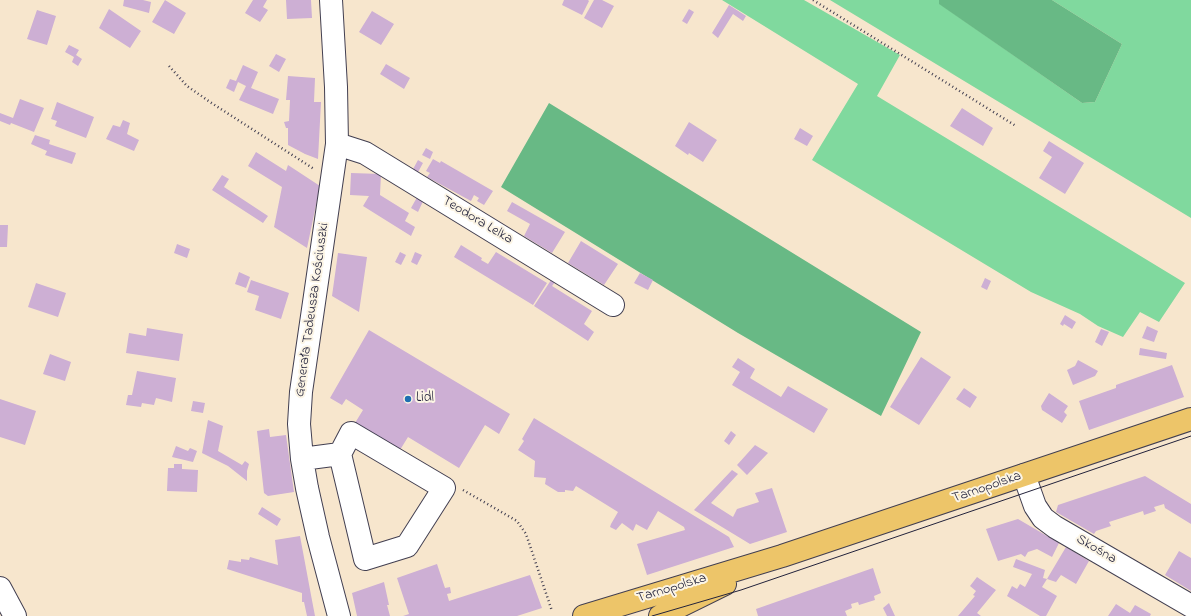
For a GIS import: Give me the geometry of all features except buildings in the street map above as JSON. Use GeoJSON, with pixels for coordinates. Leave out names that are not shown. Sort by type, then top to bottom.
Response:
{"type":"FeatureCollection","features":[{"type":"Feature","properties":{"kind":"main road","name":"Tarnopolska"},"geometry":{"type":"LineString","coordinates":[[584,616],[782,556],[1191,418]]}},
{"type":"Feature","properties":{"kind":"main road","name":"Tarnopolska"},"geometry":{"type":"LineString","coordinates":[[660,616],[782,556]]}},
{"type":"Feature","properties":{"kind":"street","name":"Generała Tadeusza Kościuszki"},"geometry":{"type":"LineString","coordinates":[[331,0],[336,87],[337,144],[301,392],[299,424],[302,459],[318,537],[338,616]]}},
{"type":"Feature","properties":{"kind":"street","name":"Teodora Lelka"},"geometry":{"type":"LineString","coordinates":[[337,144],[365,153],[613,305]]}},
{"type":"Feature","properties":{"kind":"street"},"geometry":{"type":"LineString","coordinates":[[351,433],[444,488],[407,546],[365,559],[340,454],[351,433]]}},
{"type":"Feature","properties":{"kind":"street"},"geometry":{"type":"LineString","coordinates":[[302,459],[340,454]]}},
{"type":"Feature","properties":{"kind":"street","name":"Skośna"},"geometry":{"type":"LineString","coordinates":[[1024,475],[1035,506],[1043,518],[1055,527],[1191,606]]}},
{"type":"Feature","properties":{"kind":"street"},"geometry":{"type":"LineString","coordinates":[[0,588],[15,616]]}},
{"type":"Feature","properties":{"kind":"path"},"geometry":{"type":"LineString","coordinates":[[813,0],[1016,126]]}},
{"type":"Feature","properties":{"kind":"path"},"geometry":{"type":"LineString","coordinates":[[169,66],[187,86],[241,123],[332,180]]}},
{"type":"Feature","properties":{"kind":"path"},"geometry":{"type":"LineString","coordinates":[[444,488],[466,491],[517,522],[526,534],[552,611]]}},
{"type":"Feature","properties":{"kind":"green space"},"geometry":{"type":"Polygon","coordinates":[[[722,0],[804,0],[900,55],[877,96],[1185,283],[1159,322],[1140,312],[1123,337],[1098,326],[1080,314],[1031,292],[812,160],[858,84],[722,0]]]}},
{"type":"Feature","properties":{"kind":"green space"},"geometry":{"type":"Polygon","coordinates":[[[830,0],[939,0],[940,4],[1082,103],[1095,102],[1122,44],[1052,0],[1191,0],[1191,218],[830,0]]]}},
{"type":"Feature","properties":{"kind":"green space"},"geometry":{"type":"Polygon","coordinates":[[[939,0],[1052,0],[1122,44],[1095,102],[1082,103],[939,4],[939,0]]]}},
{"type":"Feature","properties":{"kind":"green space"},"geometry":{"type":"Polygon","coordinates":[[[549,103],[921,332],[881,416],[738,333],[501,187],[549,103]]]}},
{"type":"Feature","properties":{"kind":"tram line"},"geometry":{"type":"LineString","coordinates":[[652,616],[741,590],[1191,436]]}},
{"type":"Feature","properties":{"kind":"place","name":"Lidl"},"geometry":{"type":"Point","coordinates":[408,399]}}]}
